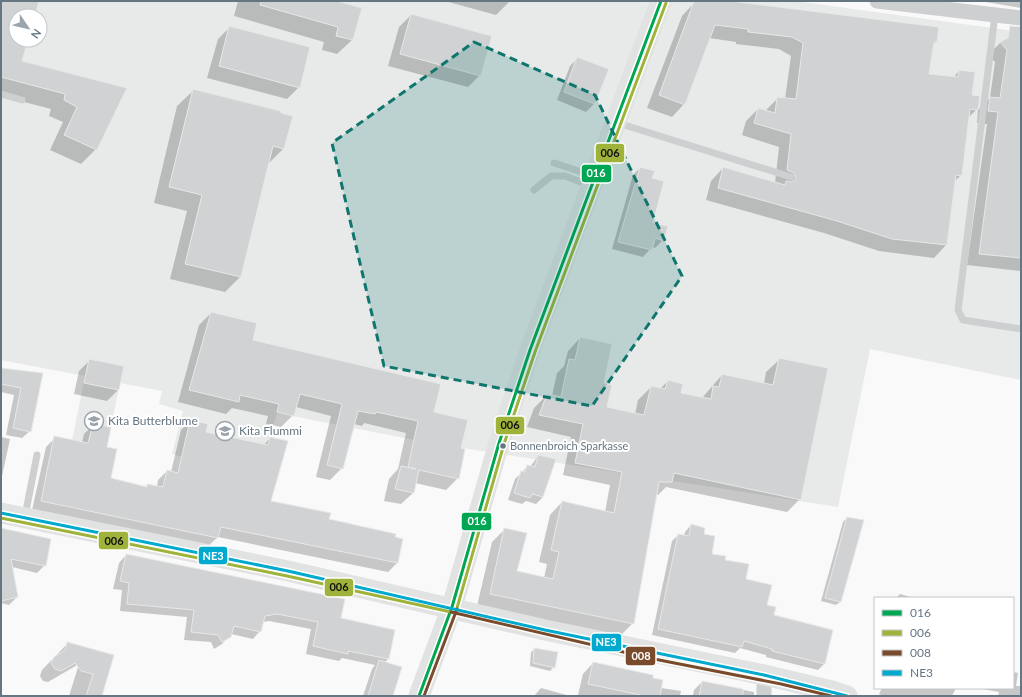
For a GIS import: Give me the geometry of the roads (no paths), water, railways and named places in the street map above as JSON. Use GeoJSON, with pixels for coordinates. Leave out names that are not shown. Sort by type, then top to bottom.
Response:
{"type":"FeatureCollection","features":[{"type":"Feature","properties":{"kind":"main road"},"geometry":{"type":"LineString","coordinates":[[419,696],[452,607],[504,429],[530,350],[661,1]]}},
{"type":"Feature","properties":{"kind":"main road"},"geometry":{"type":"LineString","coordinates":[[1,513],[288,571],[452,607],[545,630],[832,690],[847,696]]}},
{"type":"Feature","properties":{"kind":"street"},"geometry":{"type":"LineString","coordinates":[[877,1],[1021,18]]}},
{"type":"Feature","properties":{"kind":"street"},"geometry":{"type":"LineString","coordinates":[[764,675],[764,696]]}},
{"type":"Feature","properties":{"kind":"lane"},"geometry":{"type":"LineString","coordinates":[[995,15],[958,310],[963,320],[1021,329]]}},
{"type":"Feature","properties":{"kind":"lane"},"geometry":{"type":"LineString","coordinates":[[1,94],[22,100]]}},
{"type":"Feature","properties":{"kind":"lane"},"geometry":{"type":"LineString","coordinates":[[616,122],[791,177]]}},
{"type":"Feature","properties":{"kind":"lane"},"geometry":{"type":"LineString","coordinates":[[554,163],[594,182]]}},
{"type":"Feature","properties":{"kind":"lane"},"geometry":{"type":"LineString","coordinates":[[534,190],[550,176],[565,176],[594,182]]}},
{"type":"Feature","properties":{"kind":"lane"},"geometry":{"type":"LineString","coordinates":[[24,518],[37,455]]}},
{"type":"Feature","properties":{"kind":"place","name":"Kita Butterblume"},"geometry":{"type":"Point","coordinates":[94,421]}},
{"type":"Feature","properties":{"kind":"place","name":"Kita Flummi"},"geometry":{"type":"Point","coordinates":[225,431]}},
{"type":"Feature","properties":{"kind":"place","name":"Bonnenbroich Sparkasse"},"geometry":{"type":"Point","coordinates":[503,446]}}]}
